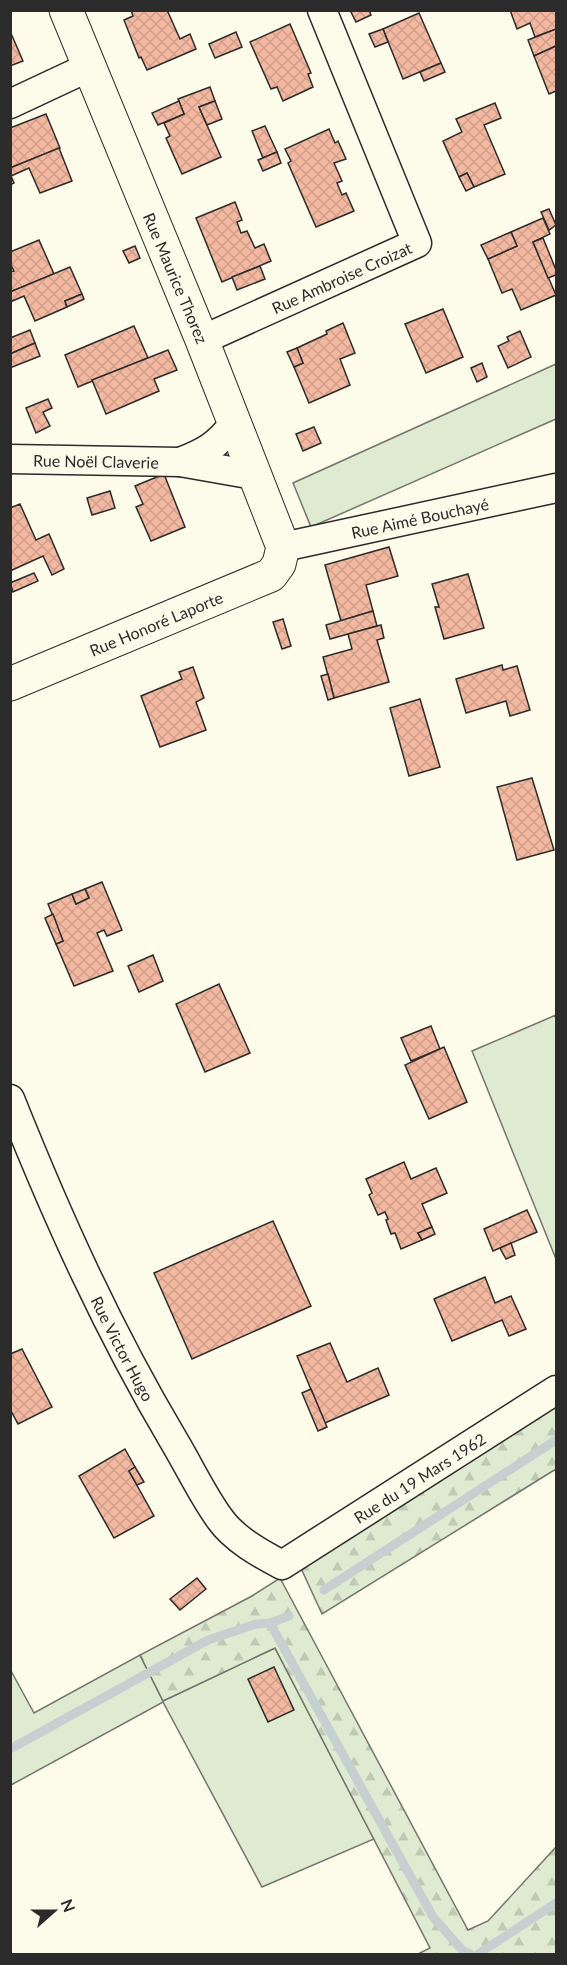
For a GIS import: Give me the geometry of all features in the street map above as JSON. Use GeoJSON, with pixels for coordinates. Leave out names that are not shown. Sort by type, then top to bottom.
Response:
{"type":"FeatureCollection","features":[{"type":"Feature","properties":{"kind":"street","name":"Rue Maurice Thorez"},"geometry":{"type":"LineString","coordinates":[[66,10],[202,340],[283,547]]}},
{"type":"Feature","properties":{"kind":"street","name":"Rue Ambroise Croizat"},"geometry":{"type":"LineString","coordinates":[[202,340],[417,243],[322,10]]}},
{"type":"Feature","properties":{"kind":"street"},"geometry":{"type":"LineString","coordinates":[[10,104],[88,67]]}},
{"type":"Feature","properties":{"kind":"street","name":"Rue Noël Claverie"},"geometry":{"type":"LineString","coordinates":[[180,462],[206,452],[224,437],[234,424]]}},
{"type":"Feature","properties":{"kind":"street","name":"Rue Noël Claverie"},"geometry":{"type":"LineString","coordinates":[[10,459],[180,462],[254,475]]}},
{"type":"Feature","properties":{"kind":"street","name":"Rue Aimé Bouchayé"},"geometry":{"type":"LineString","coordinates":[[283,547],[556,488]]}},
{"type":"Feature","properties":{"kind":"street","name":"Rue Honoré Laporte"},"geometry":{"type":"LineString","coordinates":[[10,684],[271,575],[279,564],[283,547]]}},
{"type":"Feature","properties":{"kind":"street","name":"Rue Victor Hugo"},"geometry":{"type":"LineString","coordinates":[[10,1099],[93,1294],[155,1410],[221,1521],[254,1550],[282,1565]]}},
{"type":"Feature","properties":{"kind":"street","name":"Rue du 19 Mars 1962"},"geometry":{"type":"LineString","coordinates":[[282,1565],[556,1390]]}},
{"type":"Feature","properties":{"kind":"green space"},"geometry":{"type":"Polygon","coordinates":[[[556,364],[556,419],[311,527],[293,483],[556,364]]]}},
{"type":"Feature","properties":{"kind":"green space"},"geometry":{"type":"Polygon","coordinates":[[[556,1015],[556,1259],[472,1051],[556,1015]]]}},
{"type":"Feature","properties":{"kind":"green space"},"geometry":{"type":"Polygon","coordinates":[[[556,1405],[556,1469],[322,1614],[300,1566],[556,1405]]]}},
{"type":"Feature","properties":{"kind":"green space"},"geometry":{"type":"Polygon","coordinates":[[[280,1578],[468,1930],[488,1921],[556,1847],[556,1954],[418,1954],[430,1948],[275,1648],[163,1701],[140,1655],[252,1596],[280,1578]]]}},
{"type":"Feature","properties":{"kind":"green space"},"geometry":{"type":"Polygon","coordinates":[[[275,1648],[374,1839],[262,1887],[163,1702],[11,1785],[10,1669],[34,1713],[140,1655],[163,1701],[275,1648]]]}},
{"type":"Feature","properties":{"kind":"building"},"geometry":{"type":"Polygon","coordinates":[[[131,10],[167,10],[180,39],[190,34],[196,49],[147,70],[141,57],[139,58],[124,20],[133,16],[131,10]]]}},
{"type":"Feature","properties":{"kind":"building"},"geometry":{"type":"Polygon","coordinates":[[[369,10],[371,15],[356,22],[351,12],[369,10]]]}},
{"type":"Feature","properties":{"kind":"building"},"geometry":{"type":"Polygon","coordinates":[[[510,10],[556,10],[556,29],[535,37],[530,23],[517,29],[510,10]]]}},
{"type":"Feature","properties":{"kind":"building"},"geometry":{"type":"Polygon","coordinates":[[[419,13],[441,63],[403,79],[383,29],[419,13]]]}},
{"type":"Feature","properties":{"kind":"building"},"geometry":{"type":"Polygon","coordinates":[[[290,24],[311,73],[308,74],[313,87],[283,101],[277,87],[271,89],[250,42],[290,24]]]}},
{"type":"Feature","properties":{"kind":"building"},"geometry":{"type":"Polygon","coordinates":[[[383,29],[388,42],[375,47],[369,34],[383,29]]]}},
{"type":"Feature","properties":{"kind":"building"},"geometry":{"type":"Polygon","coordinates":[[[556,29],[556,46],[534,56],[528,40],[556,29]]]}},
{"type":"Feature","properties":{"kind":"building"},"geometry":{"type":"Polygon","coordinates":[[[10,31],[23,61],[10,66],[10,31]]]}},
{"type":"Feature","properties":{"kind":"building"},"geometry":{"type":"Polygon","coordinates":[[[236,32],[242,47],[215,58],[209,44],[236,32]]]}},
{"type":"Feature","properties":{"kind":"building"},"geometry":{"type":"Polygon","coordinates":[[[556,46],[556,91],[549,94],[534,56],[556,46]]]}},
{"type":"Feature","properties":{"kind":"building"},"geometry":{"type":"Polygon","coordinates":[[[441,63],[445,72],[424,81],[420,72],[441,63]]]}},
{"type":"Feature","properties":{"kind":"building"},"geometry":{"type":"Polygon","coordinates":[[[210,87],[215,101],[199,107],[221,157],[182,174],[166,138],[170,136],[164,123],[184,114],[178,99],[210,87]]]}},
{"type":"Feature","properties":{"kind":"building"},"geometry":{"type":"Polygon","coordinates":[[[179,101],[184,114],[158,125],[152,113],[179,101]]]}},
{"type":"Feature","properties":{"kind":"building"},"geometry":{"type":"Polygon","coordinates":[[[215,101],[222,119],[207,125],[199,107],[215,101]]]}},
{"type":"Feature","properties":{"kind":"building"},"geometry":{"type":"Polygon","coordinates":[[[495,103],[501,118],[484,125],[505,174],[474,187],[467,173],[459,177],[443,141],[462,132],[456,119],[495,103]]]}},
{"type":"Feature","properties":{"kind":"building"},"geometry":{"type":"Polygon","coordinates":[[[46,114],[60,148],[10,168],[10,128],[46,114]]]}},
{"type":"Feature","properties":{"kind":"building"},"geometry":{"type":"Polygon","coordinates":[[[265,126],[277,152],[263,158],[252,131],[265,126]]]}},
{"type":"Feature","properties":{"kind":"building"},"geometry":{"type":"Polygon","coordinates":[[[329,129],[335,143],[338,141],[346,159],[334,163],[342,181],[337,183],[342,195],[346,193],[354,211],[316,227],[288,163],[291,161],[285,149],[329,129]]]}},
{"type":"Feature","properties":{"kind":"building"},"geometry":{"type":"Polygon","coordinates":[[[59,148],[72,181],[40,193],[29,168],[11,176],[14,183],[10,185],[10,168],[59,148]]]}},
{"type":"Feature","properties":{"kind":"building"},"geometry":{"type":"Polygon","coordinates":[[[277,152],[281,163],[263,171],[258,160],[277,152]]]}},
{"type":"Feature","properties":{"kind":"building"},"geometry":{"type":"Polygon","coordinates":[[[467,173],[474,187],[466,191],[459,177],[467,173]]]}},
{"type":"Feature","properties":{"kind":"building"},"geometry":{"type":"Polygon","coordinates":[[[235,202],[242,220],[237,222],[241,233],[247,231],[255,248],[264,244],[271,261],[222,282],[196,218],[235,202]]]}},
{"type":"Feature","properties":{"kind":"building"},"geometry":{"type":"Polygon","coordinates":[[[549,209],[556,225],[549,230],[541,212],[549,209]]]}},
{"type":"Feature","properties":{"kind":"building"},"geometry":{"type":"Polygon","coordinates":[[[543,218],[550,234],[533,242],[556,295],[521,310],[512,289],[502,293],[488,259],[517,246],[511,232],[543,218]]]}},
{"type":"Feature","properties":{"kind":"building"},"geometry":{"type":"Polygon","coordinates":[[[511,232],[517,246],[488,259],[481,245],[511,232]]]}},
{"type":"Feature","properties":{"kind":"building"},"geometry":{"type":"Polygon","coordinates":[[[543,238],[556,270],[556,275],[548,278],[533,242],[543,238]]]}},
{"type":"Feature","properties":{"kind":"building"},"geometry":{"type":"Polygon","coordinates":[[[39,240],[54,274],[10,292],[10,272],[14,271],[10,263],[10,252],[39,240]]]}},
{"type":"Feature","properties":{"kind":"building"},"geometry":{"type":"Polygon","coordinates":[[[135,246],[140,258],[129,263],[123,251],[135,246]]]}},
{"type":"Feature","properties":{"kind":"building"},"geometry":{"type":"Polygon","coordinates":[[[260,266],[265,279],[237,290],[232,277],[260,266]]]}},
{"type":"Feature","properties":{"kind":"building"},"geometry":{"type":"Polygon","coordinates":[[[70,267],[82,294],[65,301],[67,307],[35,321],[24,296],[10,302],[10,292],[70,267]]]}},
{"type":"Feature","properties":{"kind":"building"},"geometry":{"type":"Polygon","coordinates":[[[82,294],[84,299],[67,307],[65,301],[82,294]]]}},
{"type":"Feature","properties":{"kind":"building"},"geometry":{"type":"Polygon","coordinates":[[[443,309],[463,357],[426,373],[405,324],[443,309]]]}},
{"type":"Feature","properties":{"kind":"building"},"geometry":{"type":"Polygon","coordinates":[[[343,323],[355,353],[340,359],[350,385],[309,403],[294,367],[303,363],[297,348],[327,334],[326,331],[343,323]]]}},
{"type":"Feature","properties":{"kind":"building"},"geometry":{"type":"Polygon","coordinates":[[[134,326],[148,358],[78,387],[65,355],[134,326]]]}},
{"type":"Feature","properties":{"kind":"building"},"geometry":{"type":"Polygon","coordinates":[[[30,330],[35,343],[10,354],[10,338],[30,330]]]}},
{"type":"Feature","properties":{"kind":"building"},"geometry":{"type":"Polygon","coordinates":[[[520,331],[531,357],[508,368],[498,346],[509,341],[507,337],[520,331]]]}},
{"type":"Feature","properties":{"kind":"building"},"geometry":{"type":"Polygon","coordinates":[[[35,343],[40,356],[10,368],[10,354],[35,343]]]}},
{"type":"Feature","properties":{"kind":"building"},"geometry":{"type":"Polygon","coordinates":[[[297,348],[303,363],[294,367],[287,352],[297,348]]]}},
{"type":"Feature","properties":{"kind":"building"},"geometry":{"type":"Polygon","coordinates":[[[168,350],[177,370],[154,379],[159,391],[106,414],[92,380],[168,350]]]}},
{"type":"Feature","properties":{"kind":"building"},"geometry":{"type":"Polygon","coordinates":[[[482,363],[487,377],[477,382],[471,368],[482,363]]]}},
{"type":"Feature","properties":{"kind":"building"},"geometry":{"type":"Polygon","coordinates":[[[48,399],[52,408],[43,412],[50,426],[36,433],[26,408],[48,399]]]}},
{"type":"Feature","properties":{"kind":"building"},"geometry":{"type":"Polygon","coordinates":[[[314,427],[321,443],[303,451],[296,434],[314,427]]]}},
{"type":"Feature","properties":{"kind":"building"},"geometry":{"type":"Polygon","coordinates":[[[164,474],[185,527],[151,541],[136,507],[143,504],[135,486],[164,474]]]}},
{"type":"Feature","properties":{"kind":"building"},"geometry":{"type":"Polygon","coordinates":[[[110,491],[115,508],[92,515],[87,498],[110,491]]]}},
{"type":"Feature","properties":{"kind":"building"},"geometry":{"type":"Polygon","coordinates":[[[20,504],[36,540],[49,534],[64,569],[52,575],[43,556],[10,571],[10,508],[20,504]]]}},
{"type":"Feature","properties":{"kind":"building"},"geometry":{"type":"Polygon","coordinates":[[[389,547],[398,576],[366,585],[373,611],[341,621],[325,565],[389,547]]]}},
{"type":"Feature","properties":{"kind":"building"},"geometry":{"type":"Polygon","coordinates":[[[34,573],[38,581],[13,592],[10,583],[34,573]]]}},
{"type":"Feature","properties":{"kind":"building"},"geometry":{"type":"Polygon","coordinates":[[[468,574],[484,628],[444,639],[435,607],[439,607],[432,584],[468,574]]]}},
{"type":"Feature","properties":{"kind":"building"},"geometry":{"type":"Polygon","coordinates":[[[373,611],[377,626],[330,639],[326,625],[373,611]]]}},
{"type":"Feature","properties":{"kind":"building"},"geometry":{"type":"Polygon","coordinates":[[[283,619],[291,646],[282,649],[273,622],[283,619]]]}},
{"type":"Feature","properties":{"kind":"building"},"geometry":{"type":"Polygon","coordinates":[[[381,625],[384,638],[377,640],[389,682],[334,698],[323,657],[352,649],[348,634],[381,625]]]}},
{"type":"Feature","properties":{"kind":"building"},"geometry":{"type":"Polygon","coordinates":[[[502,665],[503,670],[517,666],[530,710],[510,716],[506,701],[466,713],[456,679],[502,665]]]}},
{"type":"Feature","properties":{"kind":"building"},"geometry":{"type":"Polygon","coordinates":[[[193,667],[204,698],[196,702],[206,730],[160,747],[141,696],[182,679],[179,672],[193,667]]]}},
{"type":"Feature","properties":{"kind":"building"},"geometry":{"type":"Polygon","coordinates":[[[328,674],[334,698],[328,700],[321,676],[328,674]]]}},
{"type":"Feature","properties":{"kind":"building"},"geometry":{"type":"Polygon","coordinates":[[[420,699],[440,767],[409,776],[390,708],[420,699]]]}},
{"type":"Feature","properties":{"kind":"building"},"geometry":{"type":"Polygon","coordinates":[[[532,778],[554,850],[517,860],[497,787],[532,778]]]}},
{"type":"Feature","properties":{"kind":"building"},"geometry":{"type":"Polygon","coordinates":[[[102,882],[122,930],[107,936],[104,930],[97,933],[113,971],[74,986],[56,944],[63,941],[48,904],[72,894],[76,904],[89,898],[85,889],[102,882]]]}},
{"type":"Feature","properties":{"kind":"building"},"geometry":{"type":"Polygon","coordinates":[[[85,889],[89,898],[76,904],[72,894],[85,889]]]}},
{"type":"Feature","properties":{"kind":"building"},"geometry":{"type":"Polygon","coordinates":[[[53,914],[63,941],[56,944],[45,918],[53,914]]]}},
{"type":"Feature","properties":{"kind":"building"},"geometry":{"type":"Polygon","coordinates":[[[153,955],[163,981],[139,992],[128,966],[153,955]]]}},
{"type":"Feature","properties":{"kind":"building"},"geometry":{"type":"Polygon","coordinates":[[[219,984],[250,1053],[205,1072],[176,1004],[219,984]]]}},
{"type":"Feature","properties":{"kind":"building"},"geometry":{"type":"Polygon","coordinates":[[[431,1026],[440,1049],[411,1061],[401,1038],[431,1026]]]}},
{"type":"Feature","properties":{"kind":"building"},"geometry":{"type":"Polygon","coordinates":[[[444,1047],[467,1102],[429,1119],[405,1065],[444,1047]]]}},
{"type":"Feature","properties":{"kind":"building"},"geometry":{"type":"Polygon","coordinates":[[[404,1162],[411,1179],[436,1168],[447,1193],[422,1204],[432,1227],[418,1233],[422,1240],[401,1249],[395,1233],[391,1234],[385,1212],[378,1215],[369,1195],[372,1193],[366,1179],[404,1162]]]}},
{"type":"Feature","properties":{"kind":"building"},"geometry":{"type":"Polygon","coordinates":[[[527,1210],[537,1232],[493,1251],[484,1229],[527,1210]]]}},
{"type":"Feature","properties":{"kind":"building"},"geometry":{"type":"Polygon","coordinates":[[[273,1221],[311,1306],[192,1359],[154,1273],[273,1221]]]}},
{"type":"Feature","properties":{"kind":"building"},"geometry":{"type":"Polygon","coordinates":[[[432,1227],[435,1234],[422,1240],[418,1233],[432,1227]]]}},
{"type":"Feature","properties":{"kind":"building"},"geometry":{"type":"Polygon","coordinates":[[[511,1243],[515,1255],[506,1259],[500,1248],[511,1243]]]}},
{"type":"Feature","properties":{"kind":"building"},"geometry":{"type":"Polygon","coordinates":[[[485,1277],[495,1303],[511,1296],[526,1329],[509,1336],[502,1320],[452,1341],[434,1299],[485,1277]]]}},
{"type":"Feature","properties":{"kind":"building"},"geometry":{"type":"Polygon","coordinates":[[[330,1343],[347,1382],[378,1368],[389,1395],[325,1423],[297,1356],[330,1343]]]}},
{"type":"Feature","properties":{"kind":"building"},"geometry":{"type":"Polygon","coordinates":[[[22,1349],[52,1407],[18,1424],[10,1409],[10,1354],[22,1349]]]}},
{"type":"Feature","properties":{"kind":"building"},"geometry":{"type":"Polygon","coordinates":[[[311,1389],[327,1427],[318,1431],[302,1393],[311,1389]]]}},
{"type":"Feature","properties":{"kind":"building"},"geometry":{"type":"Polygon","coordinates":[[[125,1449],[135,1467],[129,1471],[154,1516],[114,1538],[79,1476],[125,1449]]]}},
{"type":"Feature","properties":{"kind":"building"},"geometry":{"type":"Polygon","coordinates":[[[135,1467],[144,1482],[137,1485],[129,1471],[135,1467]]]}},
{"type":"Feature","properties":{"kind":"building"},"geometry":{"type":"Polygon","coordinates":[[[197,1578],[206,1589],[180,1610],[170,1599],[197,1578]]]}},
{"type":"Feature","properties":{"kind":"building"},"geometry":{"type":"Polygon","coordinates":[[[274,1667],[294,1710],[268,1722],[248,1679],[274,1667]]]}},
{"type":"Feature","properties":{"kind":"waterway"},"geometry":{"type":"LineString","coordinates":[[324,1590],[556,1440]]}},
{"type":"Feature","properties":{"kind":"waterway"},"geometry":{"type":"LineString","coordinates":[[289,1616],[270,1623],[433,1917],[463,1951],[470,1954]]}},
{"type":"Feature","properties":{"kind":"waterway"},"geometry":{"type":"LineString","coordinates":[[10,1749],[208,1640],[256,1624],[270,1623]]}},
{"type":"Feature","properties":{"kind":"waterway"},"geometry":{"type":"LineString","coordinates":[[478,1954],[556,1903]]}}]}
